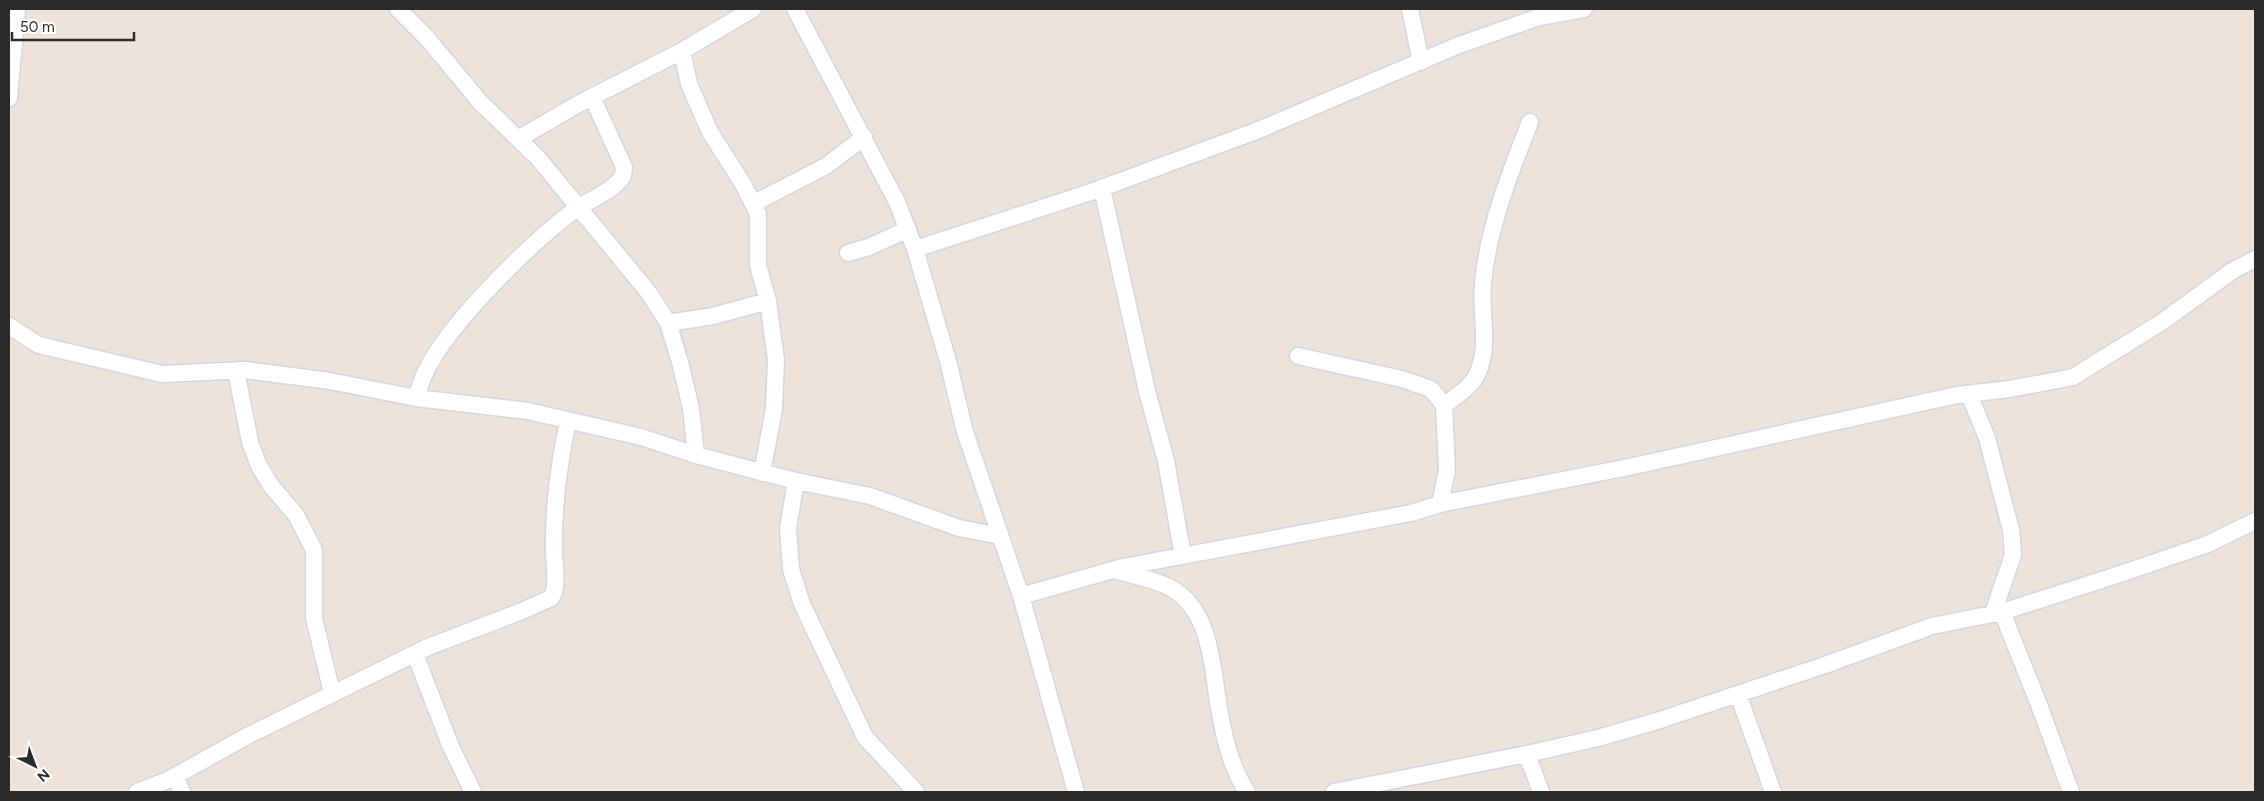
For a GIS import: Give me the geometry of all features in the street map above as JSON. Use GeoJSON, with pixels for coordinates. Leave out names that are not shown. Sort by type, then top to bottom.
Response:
{"type":"FeatureCollection","features":[{"type":"Feature","properties":{"kind":"street"},"geometry":{"type":"LineString","coordinates":[[9,98],[17,9]]}},
{"type":"Feature","properties":{"kind":"street"},"geometry":{"type":"LineString","coordinates":[[398,9],[427,38],[480,102],[538,158],[649,293],[668,323],[691,408],[696,455]]}},
{"type":"Feature","properties":{"kind":"street"},"geometry":{"type":"LineString","coordinates":[[518,139],[592,97],[682,51],[753,9]]}},
{"type":"Feature","properties":{"kind":"street"},"geometry":{"type":"LineString","coordinates":[[795,9],[864,137],[897,202],[908,229],[948,361],[965,432],[1021,596],[1076,792]]}},
{"type":"Feature","properties":{"kind":"street"},"geometry":{"type":"LineString","coordinates":[[1410,9],[1421,62]]}},
{"type":"Feature","properties":{"kind":"street"},"geometry":{"type":"LineString","coordinates":[[915,249],[1102,188],[1256,131],[1459,45],[1539,17],[1584,9]]}},
{"type":"Feature","properties":{"kind":"street"},"geometry":{"type":"LineString","coordinates":[[682,51],[688,84],[710,132],[754,204],[759,225],[758,265],[768,301],[776,360],[774,409],[762,472]]}},
{"type":"Feature","properties":{"kind":"street"},"geometry":{"type":"LineString","coordinates":[[416,398],[425,372],[448,337],[507,271],[578,207],[613,187],[623,176],[624,167],[592,97]]}},
{"type":"Feature","properties":{"kind":"street"},"geometry":{"type":"LineString","coordinates":[[1444,406],[1469,386],[1481,366],[1484,344],[1482,286],[1486,257],[1492,232],[1530,122]]}},
{"type":"Feature","properties":{"kind":"street"},"geometry":{"type":"LineString","coordinates":[[754,204],[826,166],[864,137]]}},
{"type":"Feature","properties":{"kind":"street"},"geometry":{"type":"LineString","coordinates":[[1102,188],[1147,391],[1166,462],[1183,556]]}},
{"type":"Feature","properties":{"kind":"street"},"geometry":{"type":"LineString","coordinates":[[848,253],[869,247],[908,229]]}},
{"type":"Feature","properties":{"kind":"street"},"geometry":{"type":"LineString","coordinates":[[1021,596],[1112,570],[1411,513],[1440,504],[1629,467],[1969,394],[2073,377],[2162,322],[2232,271],[2255,259]]}},
{"type":"Feature","properties":{"kind":"street"},"geometry":{"type":"LineString","coordinates":[[668,323],[713,316],[768,301]]}},
{"type":"Feature","properties":{"kind":"street"},"geometry":{"type":"LineString","coordinates":[[9,326],[39,345],[162,374],[236,370],[330,381],[416,398],[528,411],[641,437],[696,455],[796,481],[870,496],[959,528],[1000,536]]}},
{"type":"Feature","properties":{"kind":"street"},"geometry":{"type":"LineString","coordinates":[[1298,356],[1402,379],[1431,389],[1444,406],[1446,470],[1440,504]]}},
{"type":"Feature","properties":{"kind":"street"},"geometry":{"type":"LineString","coordinates":[[236,370],[250,442],[259,466],[272,487],[296,515],[314,550],[314,618],[332,693]]}},
{"type":"Feature","properties":{"kind":"street"},"geometry":{"type":"LineString","coordinates":[[1969,394],[1987,438],[2011,530],[2013,555],[1998,613],[2038,702],[2071,792]]}},
{"type":"Feature","properties":{"kind":"street"},"geometry":{"type":"LineString","coordinates":[[137,792],[175,776],[332,693],[415,654],[540,604],[554,595],[557,478],[568,420]]}},
{"type":"Feature","properties":{"kind":"street"},"geometry":{"type":"LineString","coordinates":[[796,481],[788,528],[792,569],[802,604],[865,737],[916,792]]}},
{"type":"Feature","properties":{"kind":"street"},"geometry":{"type":"LineString","coordinates":[[1334,792],[1598,738],[1738,694],[1932,626],[1998,613],[2208,544],[2255,521]]}},
{"type":"Feature","properties":{"kind":"street"},"geometry":{"type":"LineString","coordinates":[[1112,570],[1170,587],[1194,610],[1203,628],[1212,657],[1218,704],[1234,770],[1247,792]]}},
{"type":"Feature","properties":{"kind":"street"},"geometry":{"type":"LineString","coordinates":[[415,654],[451,746],[473,792]]}},
{"type":"Feature","properties":{"kind":"street"},"geometry":{"type":"LineString","coordinates":[[1738,694],[1773,792]]}},
{"type":"Feature","properties":{"kind":"street"},"geometry":{"type":"LineString","coordinates":[[1527,754],[1541,792]]}},
{"type":"Feature","properties":{"kind":"street"},"geometry":{"type":"LineString","coordinates":[[175,776],[182,792]]}}]}
